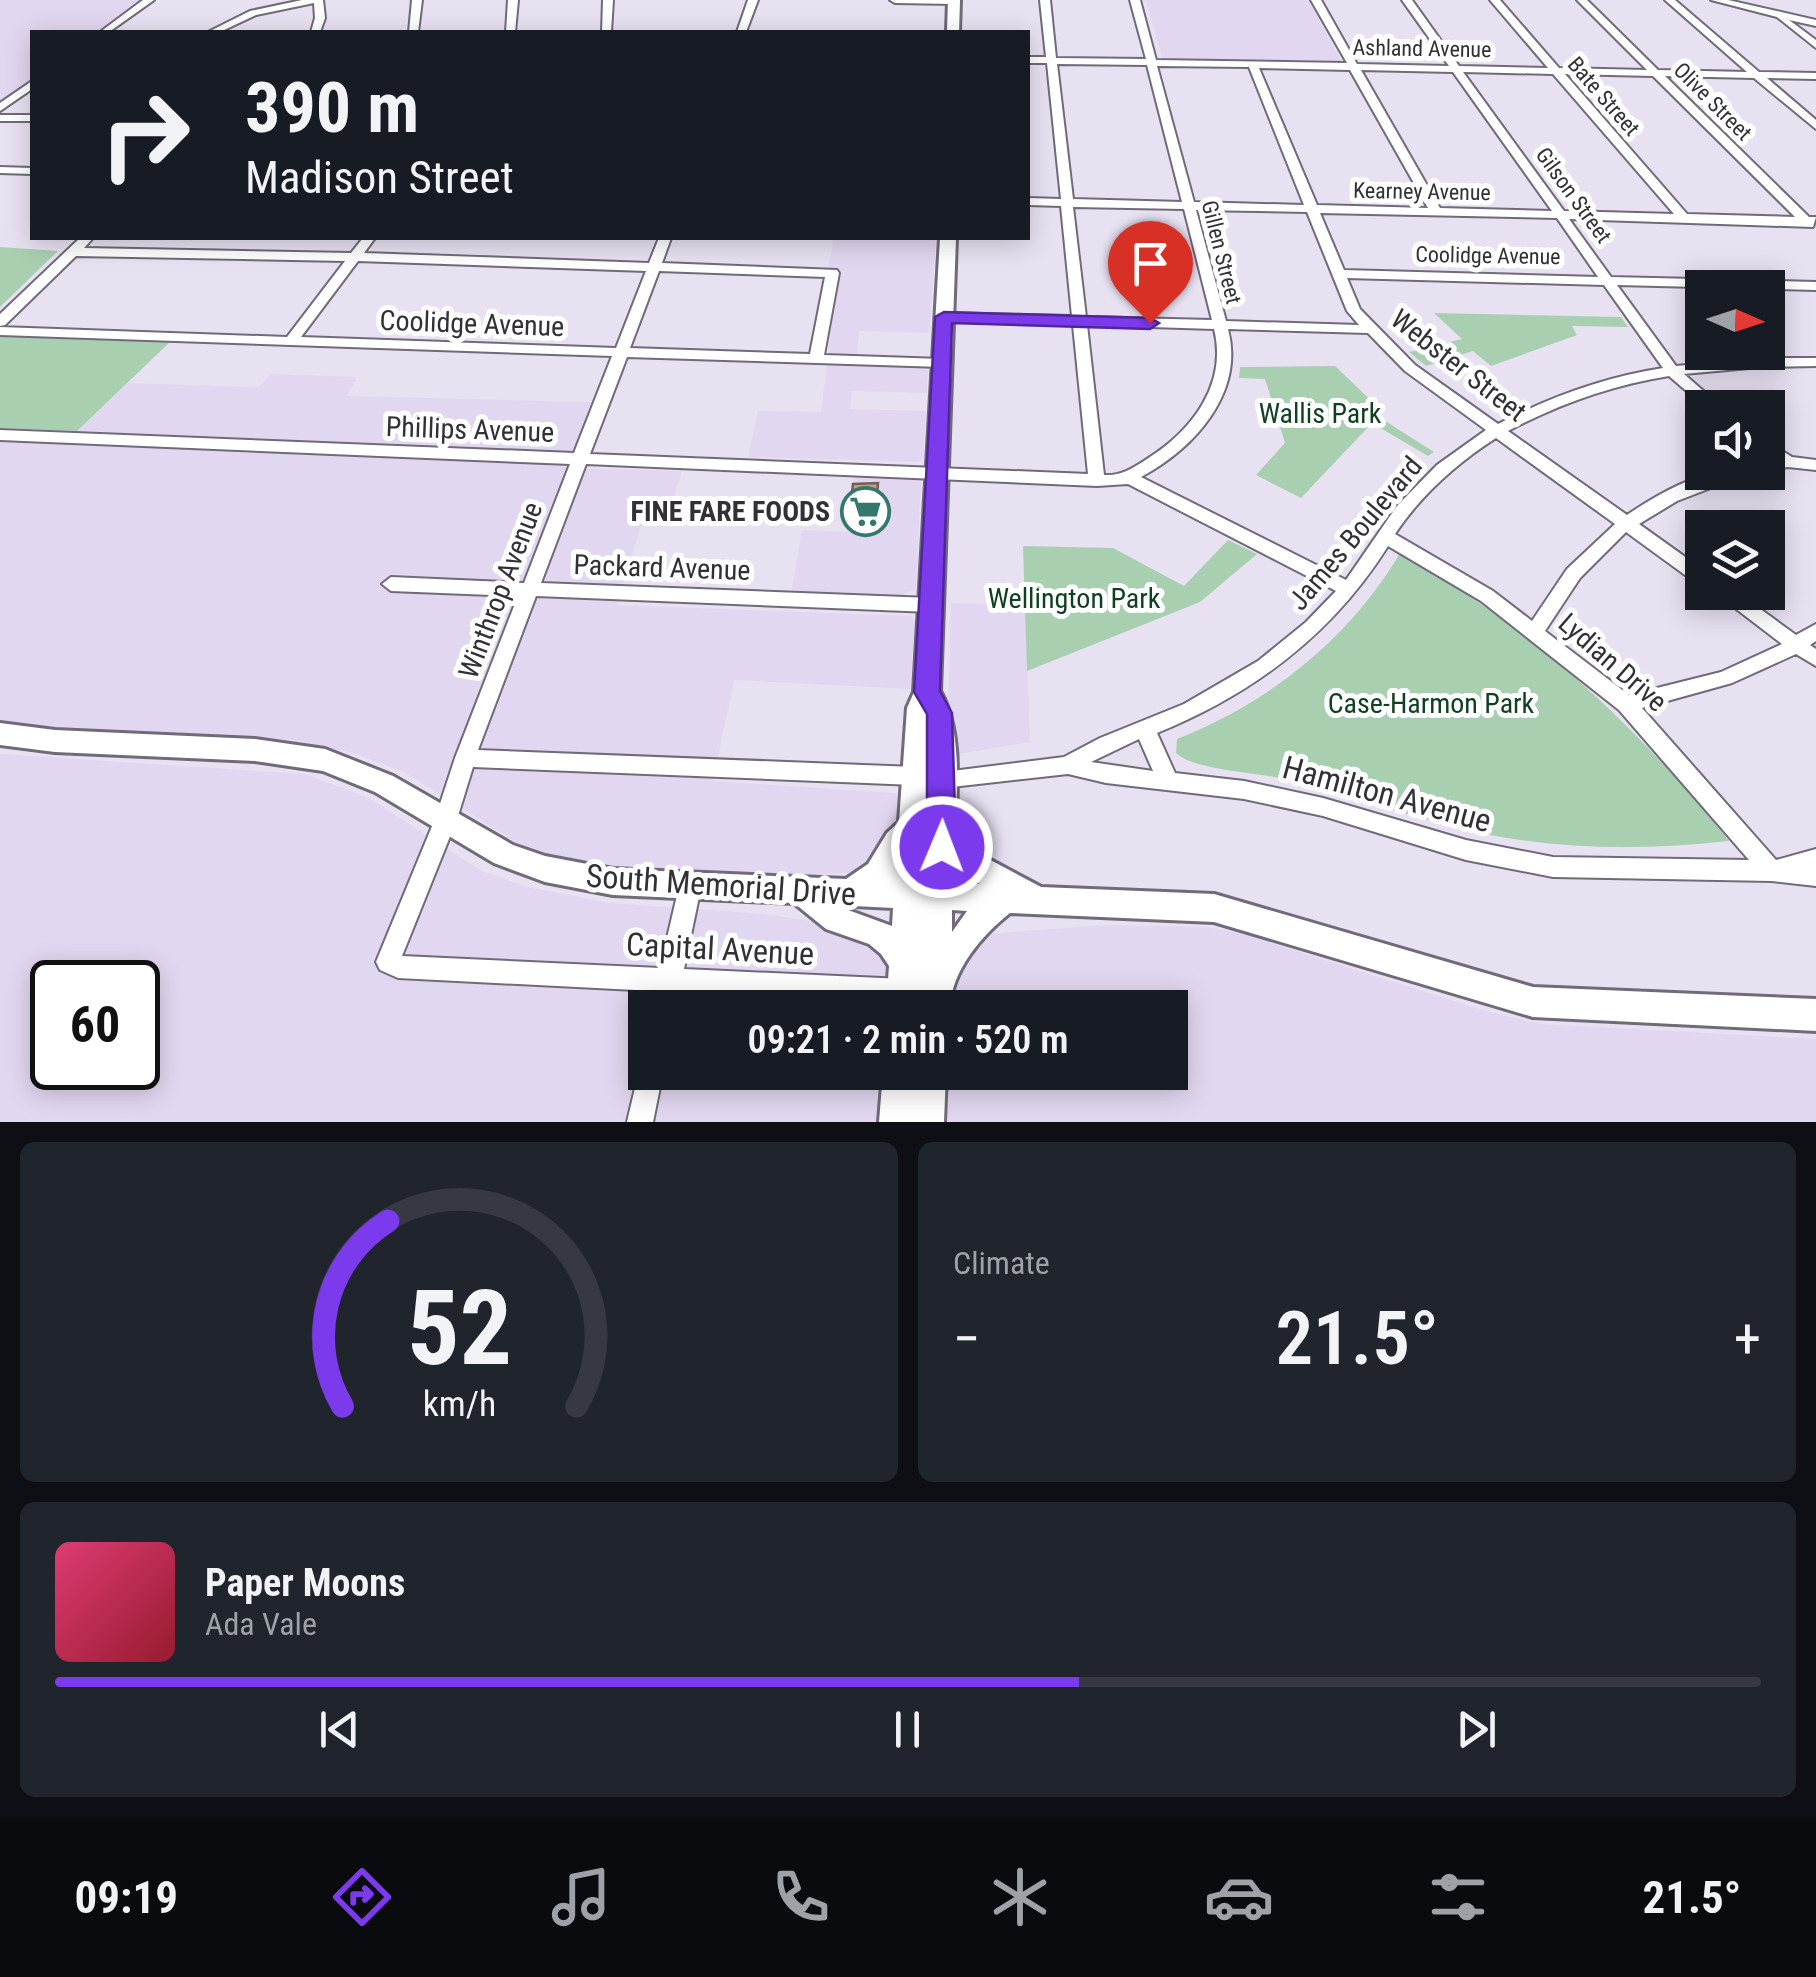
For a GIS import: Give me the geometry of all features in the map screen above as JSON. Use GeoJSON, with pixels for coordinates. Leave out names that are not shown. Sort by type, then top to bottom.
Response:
{"type":"FeatureCollection","features":[{"type":"Feature","properties":{"kind":"main road"},"geometry":{"type":"LineString","coordinates":[[954,1],[954,30]]}},
{"type":"Feature","properties":{"kind":"main road"},"geometry":{"type":"LineString","coordinates":[[933,990],[913,827],[929,777],[940,713],[927,692],[948,240]]}},
{"type":"Feature","properties":{"kind":"main road","name":"South Memorial Drive"},"geometry":{"type":"LineString","coordinates":[[0,734],[35,740],[298,754],[359,772],[504,854],[545,869],[613,882],[1214,908],[1533,1002],[1816,1014]]}},
{"type":"Feature","properties":{"kind":"main road"},"geometry":{"type":"LineString","coordinates":[[903,987],[924,898],[942,847],[929,777]]}},
{"type":"Feature","properties":{"kind":"main road"},"geometry":{"type":"LineString","coordinates":[[846,895],[878,874],[897,842],[913,827]]}},
{"type":"Feature","properties":{"kind":"main road"},"geometry":{"type":"LineString","coordinates":[[942,847],[964,864],[1009,882],[1038,901]]}},
{"type":"Feature","properties":{"kind":"main road"},"geometry":{"type":"LineString","coordinates":[[803,893],[839,921],[882,934],[895,944],[903,987]]}},
{"type":"Feature","properties":{"kind":"main road"},"geometry":{"type":"LineString","coordinates":[[938,990],[974,923],[1002,901]]}},
{"type":"Feature","properties":{"kind":"main road"},"geometry":{"type":"LineString","coordinates":[[896,1122],[897,1090]]}},
{"type":"Feature","properties":{"kind":"main road"},"geometry":{"type":"LineString","coordinates":[[927,1122],[929,1090]]}},
{"type":"Feature","properties":{"kind":"street"},"geometry":{"type":"LineString","coordinates":[[107,30],[149,0]]}},
{"type":"Feature","properties":{"kind":"street"},"geometry":{"type":"LineString","coordinates":[[217,30],[253,13],[316,0],[320,18],[317,30]]}},
{"type":"Feature","properties":{"kind":"street"},"geometry":{"type":"LineString","coordinates":[[414,30],[416,0]]}},
{"type":"Feature","properties":{"kind":"street"},"geometry":{"type":"LineString","coordinates":[[511,30],[513,0]]}},
{"type":"Feature","properties":{"kind":"street"},"geometry":{"type":"LineString","coordinates":[[607,30],[608,0]]}},
{"type":"Feature","properties":{"kind":"street"},"geometry":{"type":"LineString","coordinates":[[742,30],[754,0]]}},
{"type":"Feature","properties":{"kind":"street"},"geometry":{"type":"LineString","coordinates":[[895,0],[954,1]]}},
{"type":"Feature","properties":{"kind":"street"},"geometry":{"type":"LineString","coordinates":[[1045,0],[1097,480]]}},
{"type":"Feature","properties":{"kind":"street","name":"Gillen Street"},"geometry":{"type":"LineString","coordinates":[[1128,478],[1177,447],[1212,406],[1224,365],[1220,325],[1135,0]]}},
{"type":"Feature","properties":{"kind":"street"},"geometry":{"type":"LineString","coordinates":[[1316,0],[1436,212]]}},
{"type":"Feature","properties":{"kind":"street","name":"Gilson Street"},"geometry":{"type":"LineString","coordinates":[[1406,0],[1672,372],[1694,390]]}},
{"type":"Feature","properties":{"kind":"street","name":"Bate Street"},"geometry":{"type":"LineString","coordinates":[[1494,0],[1683,218]]}},
{"type":"Feature","properties":{"kind":"street","name":"Olive Street"},"geometry":{"type":"LineString","coordinates":[[1582,0],[1810,220],[1816,231]]}},
{"type":"Feature","properties":{"kind":"street"},"geometry":{"type":"LineString","coordinates":[[1670,0],[1816,126]]}},
{"type":"Feature","properties":{"kind":"street"},"geometry":{"type":"LineString","coordinates":[[1716,0],[1816,21]]}},
{"type":"Feature","properties":{"kind":"street"},"geometry":{"type":"LineString","coordinates":[[1757,0],[1816,45]]}},
{"type":"Feature","properties":{"kind":"street","name":"Ashland Avenue"},"geometry":{"type":"LineString","coordinates":[[1030,60],[1816,76]]}},
{"type":"Feature","properties":{"kind":"street","name":"Webster Street"},"geometry":{"type":"LineString","coordinates":[[1253,65],[1354,311],[1368,329],[1410,368],[1685,566]]}},
{"type":"Feature","properties":{"kind":"street"},"geometry":{"type":"LineString","coordinates":[[0,108],[30,86]]}},
{"type":"Feature","properties":{"kind":"street"},"geometry":{"type":"LineString","coordinates":[[0,118],[30,118]]}},
{"type":"Feature","properties":{"kind":"street"},"geometry":{"type":"LineString","coordinates":[[0,174],[30,175]]}},
{"type":"Feature","properties":{"kind":"street","name":"Kearney Avenue"},"geometry":{"type":"LineString","coordinates":[[1030,202],[1810,220]]}},
{"type":"Feature","properties":{"kind":"street"},"geometry":{"type":"LineString","coordinates":[[0,322],[86,240]]}},
{"type":"Feature","properties":{"kind":"street"},"geometry":{"type":"LineString","coordinates":[[291,342],[368,240]]}},
{"type":"Feature","properties":{"kind":"street","name":"Winthrop Avenue"},"geometry":{"type":"LineString","coordinates":[[388,962],[446,819],[465,758],[663,240]]}},
{"type":"Feature","properties":{"kind":"street"},"geometry":{"type":"LineString","coordinates":[[72,252],[832,272],[816,360]]}},
{"type":"Feature","properties":{"kind":"street","name":"Coolidge Avenue"},"geometry":{"type":"LineString","coordinates":[[1339,274],[1816,286]]}},
{"type":"Feature","properties":{"kind":"street"},"geometry":{"type":"LineString","coordinates":[[944,317],[1368,329]]}},
{"type":"Feature","properties":{"kind":"street","name":"Coolidge Avenue"},"geometry":{"type":"LineString","coordinates":[[0,331],[942,362]]}},
{"type":"Feature","properties":{"kind":"street","name":"James Boulevard"},"geometry":{"type":"LineString","coordinates":[[1068,765],[1090,750],[1230,689],[1273,661],[1310,631],[1348,589],[1430,479],[1496,430],[1580,393],[1672,372],[1755,363],[1816,362]]}},
{"type":"Feature","properties":{"kind":"street","name":"Phillips Avenue"},"geometry":{"type":"LineString","coordinates":[[0,435],[1097,480],[1128,478]]}},
{"type":"Feature","properties":{"kind":"street"},"geometry":{"type":"LineString","coordinates":[[1785,463],[1816,466]]}},
{"type":"Feature","properties":{"kind":"street"},"geometry":{"type":"LineString","coordinates":[[1128,478],[1348,589]]}},
{"type":"Feature","properties":{"kind":"street"},"geometry":{"type":"LineString","coordinates":[[1536,631],[1572,571],[1625,522],[1690,490]]}},
{"type":"Feature","properties":{"kind":"street","name":"Lydian Drive"},"geometry":{"type":"LineString","coordinates":[[1384,536],[1441,567],[1536,631],[1626,704],[1772,870]]}},
{"type":"Feature","properties":{"kind":"street","name":"Packard Avenue"},"geometry":{"type":"LineString","coordinates":[[390,584],[931,605]]}},
{"type":"Feature","properties":{"kind":"street"},"geometry":{"type":"LineString","coordinates":[[1748,610],[1816,658]]}},
{"type":"Feature","properties":{"kind":"street"},"geometry":{"type":"LineString","coordinates":[[1626,704],[1725,680],[1798,646],[1816,630]]}},
{"type":"Feature","properties":{"kind":"street"},"geometry":{"type":"LineString","coordinates":[[1145,729],[1167,779]]}},
{"type":"Feature","properties":{"kind":"street","name":"Hamilton Avenue"},"geometry":{"type":"LineString","coordinates":[[465,758],[929,777],[1068,765],[1323,808],[1510,860],[1596,870],[1772,870],[1816,876]]}},
{"type":"Feature","properties":{"kind":"street"},"geometry":{"type":"LineString","coordinates":[[1772,870],[1816,859]]}},
{"type":"Feature","properties":{"kind":"street"},"geometry":{"type":"LineString","coordinates":[[667,990],[690,887]]}},
{"type":"Feature","properties":{"kind":"street","name":"Capital Avenue"},"geometry":{"type":"LineString","coordinates":[[388,962],[398,967],[903,987]]}},
{"type":"Feature","properties":{"kind":"street"},"geometry":{"type":"LineString","coordinates":[[640,1122],[646,1090]]}},
{"type":"Feature","properties":{"kind":"shaded area"},"geometry":{"type":"Polygon","coordinates":[[[0,0],[147,0],[105,30],[30,30],[30,84],[0,106],[0,0]]]}},
{"type":"Feature","properties":{"kind":"shaded area"},"geometry":{"type":"Polygon","coordinates":[[[1146,0],[1308,0],[1341,61],[1162,58],[1146,0]]]}},
{"type":"Feature","properties":{"kind":"shaded area"},"geometry":{"type":"Polygon","coordinates":[[[834,240],[936,240],[929,333],[859,331],[856,363],[923,366],[928,372],[927,393],[852,391],[850,409],[926,411],[923,458],[918,462],[748,457],[758,411],[821,412],[839,269],[828,267],[834,240]]]}},
{"type":"Feature","properties":{"kind":"shaded area"},"geometry":{"type":"Polygon","coordinates":[[[271,374],[357,377],[347,396],[595,402],[570,468],[682,471],[666,526],[641,526],[617,605],[912,616],[915,621],[910,689],[734,680],[713,781],[895,793],[902,802],[895,839],[870,869],[847,873],[779,876],[613,868],[556,858],[521,845],[404,772],[353,753],[292,740],[77,731],[0,721],[0,440],[66,442],[128,383],[259,387],[271,374]]]}},
{"type":"Feature","properties":{"kind":"shaded area"},"geometry":{"type":"Polygon","coordinates":[[[854,474],[921,479],[916,589],[902,595],[791,594],[802,530],[846,532],[854,474]]]}},
{"type":"Feature","properties":{"kind":"shaded area"},"geometry":{"type":"Polygon","coordinates":[[[951,603],[1025,605],[1030,742],[947,756],[951,603]]]}},
{"type":"Feature","properties":{"kind":"shaded area"},"geometry":{"type":"Polygon","coordinates":[[[0,754],[305,774],[369,798],[482,871],[527,887],[610,903],[764,914],[850,927],[877,940],[890,969],[889,990],[628,990],[628,1090],[885,1090],[884,1122],[0,1122],[0,754]]]}},
{"type":"Feature","properties":{"kind":"shaded area"},"geometry":{"type":"Polygon","coordinates":[[[1105,925],[1206,927],[1242,934],[1489,1012],[1542,1024],[1816,1039],[1816,1122],[932,1122],[933,1090],[1188,1090],[1188,990],[946,990],[973,935],[1105,925]]]}},
{"type":"Feature","properties":{"kind":"green space"},"geometry":{"type":"Polygon","coordinates":[[[0,247],[58,251],[0,307],[0,247]]]}},
{"type":"Feature","properties":{"kind":"green space"},"geometry":{"type":"Polygon","coordinates":[[[1434,313],[1621,317],[1628,327],[1572,326],[1577,335],[1491,366],[1473,351],[1426,366],[1409,352],[1462,339],[1434,313]]]}},
{"type":"Feature","properties":{"kind":"green space"},"geometry":{"type":"Polygon","coordinates":[[[0,335],[172,340],[77,431],[0,428],[0,335]]]}},
{"type":"Feature","properties":{"kind":"green space","name":"Wallis Park"},"geometry":{"type":"Polygon","coordinates":[[[1335,366],[1383,412],[1379,417],[1434,452],[1428,456],[1372,423],[1301,498],[1256,475],[1285,443],[1265,379],[1239,378],[1240,367],[1335,366]]]}},
{"type":"Feature","properties":{"kind":"green space","name":"Wellington Park"},"geometry":{"type":"Polygon","coordinates":[[[1228,540],[1257,554],[1200,602],[1027,671],[1023,546],[1113,548],[1184,586],[1228,540]]]}},
{"type":"Feature","properties":{"kind":"green space","name":"Case-Harmon Park"},"geometry":{"type":"Polygon","coordinates":[[[1400,553],[1494,613],[1579,681],[1657,757],[1729,841],[1607,847],[1515,839],[1435,822],[1286,779],[1197,763],[1176,753],[1177,739],[1244,707],[1332,640],[1380,584],[1400,553]]]}},
{"type":"Feature","properties":{"kind":"building","name":"FINE FARE FOODS"},"geometry":{"type":"Polygon","coordinates":[[[878,483],[877,498],[882,498],[880,524],[848,523],[853,484],[878,483]]]}},
{"type":"Feature","properties":{"kind":"place","name":"FINE FARE FOODS"},"geometry":{"type":"Point","coordinates":[865,511]}},
{"type":"Feature","properties":{"kind":"route"},"geometry":{"type":"LineString","coordinates":[[942,847],[940,713],[927,692],[944,317],[1150,323]]}}]}
